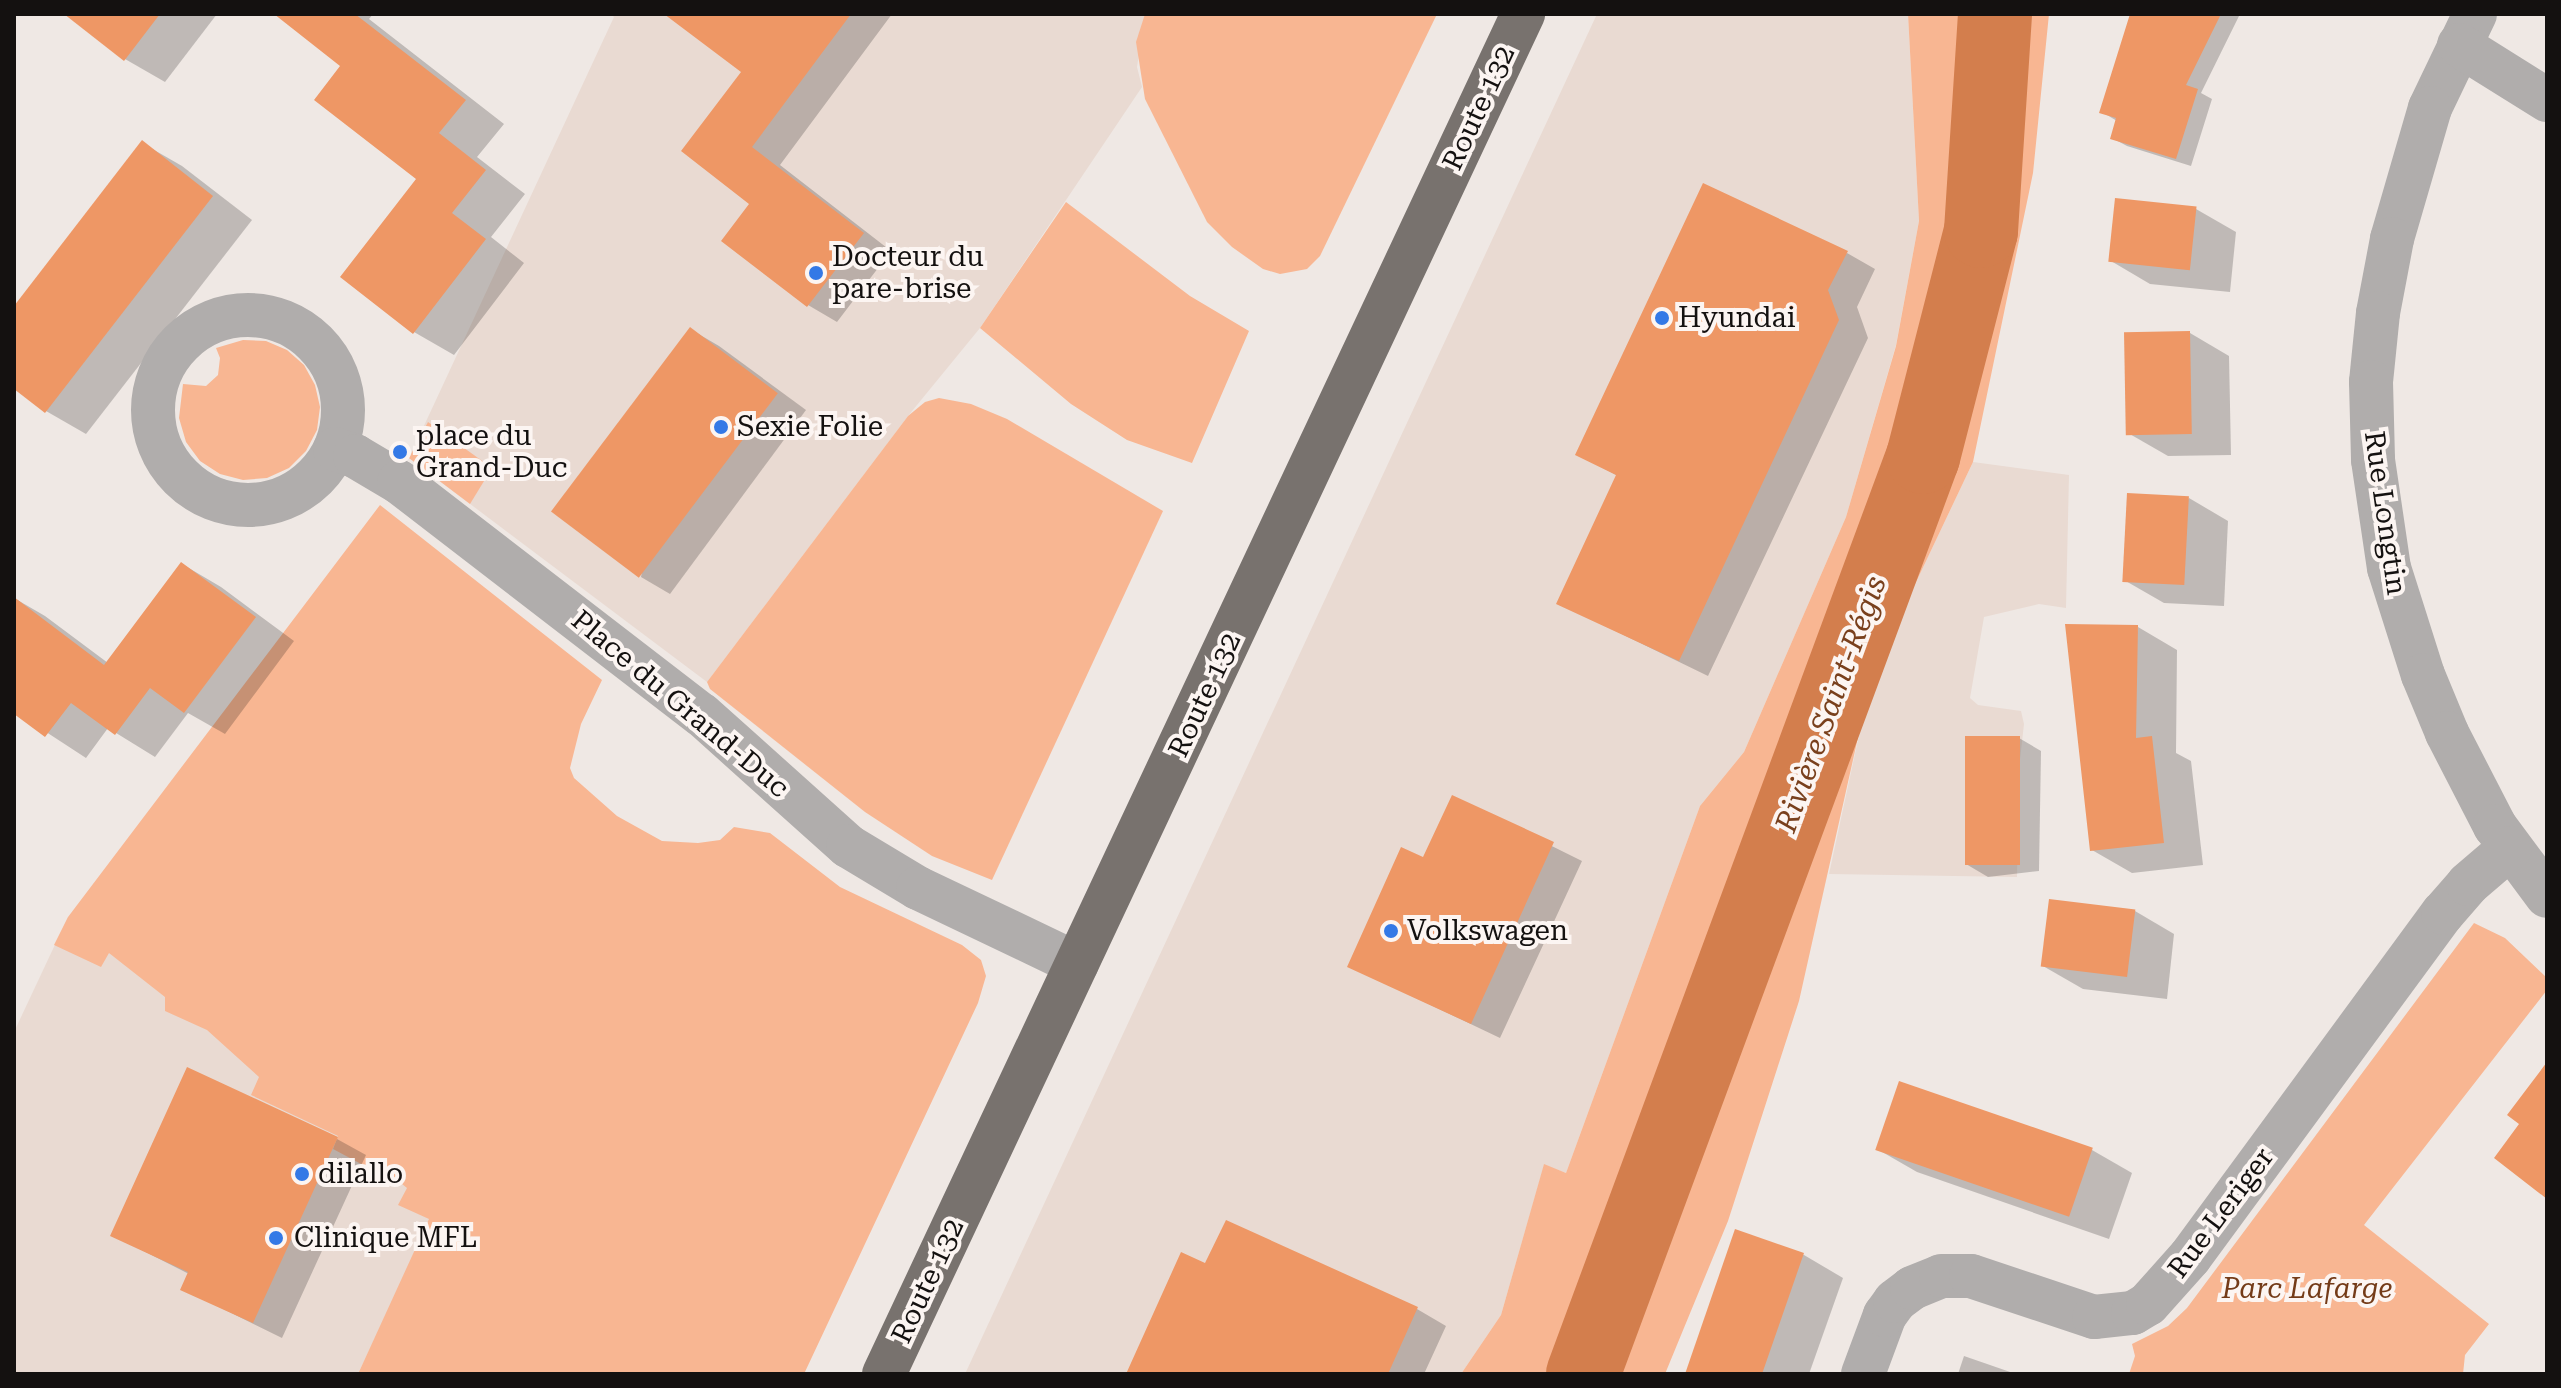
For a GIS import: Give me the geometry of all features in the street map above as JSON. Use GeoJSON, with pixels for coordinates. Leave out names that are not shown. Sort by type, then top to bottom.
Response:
{"type":"FeatureCollection","features":[{"type":"Feature","properties":{"kind":"highway","name":"Route 132"},"geometry":{"type":"LineString","coordinates":[[884,1374],[1523,14]]}},
{"type":"Feature","properties":{"kind":"street"},"geometry":{"type":"LineString","coordinates":[[2467,30],[2547,100]]}},
{"type":"Feature","properties":{"kind":"street","name":"Rue Longtin"},"geometry":{"type":"LineString","coordinates":[[2467,30],[2430,108],[2392,239],[2375,342],[2372,448],[2378,504],[2399,607],[2447,733],[2510,848],[2547,896]]}},
{"type":"Feature","properties":{"kind":"street"},"geometry":{"type":"LineString","coordinates":[[253,315],[286,322],[315,342],[335,370],[343,418],[335,449],[318,475],[280,500],[248,506],[214,499],[184,481],[159,446],[153,407],[159,375],[166,361],[188,336],[216,320],[253,315]]}},
{"type":"Feature","properties":{"kind":"street","name":"Place du Grand-Duc"},"geometry":{"type":"LineString","coordinates":[[335,449],[355,456],[399,482],[691,706],[848,846],[918,888],[1077,964]]}},
{"type":"Feature","properties":{"kind":"street","name":"Rue Leriger"},"geometry":{"type":"LineString","coordinates":[[1863,1374],[1885,1315],[1895,1301],[1912,1288],[1941,1276],[1971,1276],[2094,1317],[2133,1313],[2148,1304],[2190,1257],[2443,913],[2468,884],[2510,848]]}},
{"type":"Feature","properties":{"kind":"shaded area"},"geometry":{"type":"Polygon","coordinates":[[[611,14],[1145,14],[1137,67],[1142,87],[980,328],[908,416],[707,682],[409,458],[614,17],[611,14]]]}},
{"type":"Feature","properties":{"kind":"shaded area"},"geometry":{"type":"Polygon","coordinates":[[[1597,14],[1908,14],[1919,221],[1896,345],[1846,517],[1744,752],[1700,806],[1566,1173],[1544,1165],[1501,1315],[1461,1374],[965,1374],[1597,14]]]}},
{"type":"Feature","properties":{"kind":"shaded area"},"geometry":{"type":"Polygon","coordinates":[[[1973,462],[2069,475],[2066,608],[2039,604],[1984,617],[1970,698],[1978,705],[2021,711],[2024,724],[2019,768],[2017,877],[1829,874],[1872,675],[1973,462]]]}},
{"type":"Feature","properties":{"kind":"shaded area"},"geometry":{"type":"Polygon","coordinates":[[[68,917],[440,1200],[358,1374],[14,1374],[14,1032],[68,917]]]}},
{"type":"Feature","properties":{"kind":"green space"},"geometry":{"type":"Polygon","coordinates":[[[1145,14],[1437,14],[1320,256],[1307,269],[1280,274],[1263,269],[1232,247],[1207,222],[1145,99],[1136,42],[1145,14]]]}},
{"type":"Feature","properties":{"kind":"green space"},"geometry":{"type":"Polygon","coordinates":[[[1908,14],[2049,14],[2033,173],[1973,462],[1872,675],[1799,1001],[1728,1221],[1665,1374],[1461,1374],[1501,1315],[1544,1164],[1566,1173],[1700,806],[1744,752],[1846,517],[1896,346],[1919,221],[1908,14]]]}},
{"type":"Feature","properties":{"kind":"green space"},"geometry":{"type":"Polygon","coordinates":[[[1066,202],[1190,296],[1249,331],[1192,463],[1127,440],[1071,404],[980,328],[1066,202]]]}},
{"type":"Feature","properties":{"kind":"green space"},"geometry":{"type":"Polygon","coordinates":[[[243,340],[266,341],[287,350],[304,365],[315,385],[320,407],[317,430],[306,451],[289,468],[267,478],[243,480],[220,474],[200,461],[186,442],[179,418],[183,384],[206,386],[218,375],[220,358],[216,348],[243,340]]]}},
{"type":"Feature","properties":{"kind":"green space"},"geometry":{"type":"Polygon","coordinates":[[[939,398],[971,404],[1007,419],[1163,511],[992,880],[932,856],[865,812],[710,689],[707,682],[908,416],[925,402],[939,398]]]}},
{"type":"Feature","properties":{"kind":"green space"},"geometry":{"type":"Polygon","coordinates":[[[428,422],[492,468],[470,504],[409,458],[428,422]]]}},
{"type":"Feature","properties":{"kind":"green space"},"geometry":{"type":"Polygon","coordinates":[[[380,505],[602,680],[581,724],[570,768],[574,778],[617,816],[662,841],[698,843],[720,840],[734,827],[770,833],[840,887],[962,945],[981,960],[986,976],[978,1003],[804,1374],[358,1374],[429,1219],[398,1205],[407,1188],[380,1166],[378,1173],[333,1149],[338,1136],[251,1095],[259,1077],[207,1030],[165,1011],[165,997],[109,953],[101,967],[54,945],[68,917],[380,505]]]}},
{"type":"Feature","properties":{"kind":"green space","name":"Parc Lafarge"},"geometry":{"type":"Polygon","coordinates":[[[2474,923],[2505,938],[2547,978],[2547,990],[2364,1225],[2489,1324],[2465,1355],[2463,1374],[2129,1374],[2135,1356],[2132,1344],[2168,1326],[2187,1308],[2474,923]]]}},
{"type":"Feature","properties":{"kind":"building"},"geometry":{"type":"Polygon","coordinates":[[[64,14],[160,14],[124,61],[64,14]]]}},
{"type":"Feature","properties":{"kind":"building"},"geometry":{"type":"Polygon","coordinates":[[[274,14],[355,14],[466,100],[439,133],[486,170],[452,213],[486,239],[413,334],[340,277],[416,179],[314,100],[340,66],[274,14]]]}},
{"type":"Feature","properties":{"kind":"building"},"geometry":{"type":"Polygon","coordinates":[[[664,14],[851,14],[752,147],[864,233],[807,307],[721,241],[749,204],[681,151],[741,72],[664,14]]]}},
{"type":"Feature","properties":{"kind":"building"},"geometry":{"type":"Polygon","coordinates":[[[2130,14],[2221,14],[2186,85],[2198,89],[2176,159],[2110,139],[2116,118],[2099,113],[2130,14]]]}},
{"type":"Feature","properties":{"kind":"building"},"geometry":{"type":"Polygon","coordinates":[[[142,140],[213,196],[45,413],[14,389],[14,306],[142,140]]]}},
{"type":"Feature","properties":{"kind":"building"},"geometry":{"type":"Polygon","coordinates":[[[1703,183],[1848,251],[1828,290],[1839,320],[1679,661],[1556,604],[1616,475],[1575,455],[1703,183]]]}},
{"type":"Feature","properties":{"kind":"building"},"geometry":{"type":"Polygon","coordinates":[[[2115,198],[2197,207],[2190,270],[2108,262],[2115,198]]]}},
{"type":"Feature","properties":{"kind":"building"},"geometry":{"type":"Polygon","coordinates":[[[690,327],[778,393],[639,578],[551,511],[690,327]]]}},
{"type":"Feature","properties":{"kind":"building"},"geometry":{"type":"Polygon","coordinates":[[[2190,331],[2192,434],[2126,435],[2124,332],[2190,331]]]}},
{"type":"Feature","properties":{"kind":"building"},"geometry":{"type":"Polygon","coordinates":[[[2127,493],[2189,496],[2184,585],[2122,582],[2127,493]]]}},
{"type":"Feature","properties":{"kind":"building"},"geometry":{"type":"Polygon","coordinates":[[[181,562],[256,617],[184,713],[150,688],[115,735],[71,703],[45,737],[14,714],[14,597],[104,665],[181,562]]]}},
{"type":"Feature","properties":{"kind":"building"},"geometry":{"type":"Polygon","coordinates":[[[2065,624],[2138,625],[2136,738],[2152,736],[2164,843],[2090,851],[2065,624]]]}},
{"type":"Feature","properties":{"kind":"building"},"geometry":{"type":"Polygon","coordinates":[[[1965,736],[2020,736],[2020,865],[1965,865],[1965,736]]]}},
{"type":"Feature","properties":{"kind":"building"},"geometry":{"type":"Polygon","coordinates":[[[1452,795],[1554,842],[1471,1024],[1347,967],[1401,847],[1423,857],[1452,795]]]}},
{"type":"Feature","properties":{"kind":"building"},"geometry":{"type":"Polygon","coordinates":[[[2049,899],[2135,910],[2127,977],[2041,966],[2049,899]]]}},
{"type":"Feature","properties":{"kind":"building"},"geometry":{"type":"Polygon","coordinates":[[[2547,1062],[2547,1199],[2494,1158],[2519,1124],[2507,1115],[2547,1062]]]}},
{"type":"Feature","properties":{"kind":"building"},"geometry":{"type":"Polygon","coordinates":[[[187,1067],[338,1137],[253,1323],[180,1290],[188,1272],[110,1236],[187,1067]]]}},
{"type":"Feature","properties":{"kind":"building"},"geometry":{"type":"Polygon","coordinates":[[[1899,1081],[2093,1148],[2069,1217],[1875,1150],[1899,1081]]]}},
{"type":"Feature","properties":{"kind":"building"},"geometry":{"type":"Polygon","coordinates":[[[1226,1220],[1418,1307],[1388,1374],[1126,1374],[1181,1252],[1205,1263],[1226,1220]]]}},
{"type":"Feature","properties":{"kind":"building"},"geometry":{"type":"Polygon","coordinates":[[[1735,1229],[1804,1253],[1762,1374],[1685,1374],[1735,1229]]]}},
{"type":"Feature","properties":{"kind":"waterway","name":"Rivière Saint-Régis"},"geometry":{"type":"LineString","coordinates":[[1583,1374],[1923,457],[1981,231],[1995,14]]}},
{"type":"Feature","properties":{"kind":"place","name":"Docteur du pare-brise"},"geometry":{"type":"Point","coordinates":[816,273]}},
{"type":"Feature","properties":{"kind":"place","name":"Hyundai"},"geometry":{"type":"Point","coordinates":[1662,318]}},
{"type":"Feature","properties":{"kind":"place","name":"Sexie Folie"},"geometry":{"type":"Point","coordinates":[721,427]}},
{"type":"Feature","properties":{"kind":"place","name":"place du Grand-Duc"},"geometry":{"type":"Point","coordinates":[400,452]}},
{"type":"Feature","properties":{"kind":"place","name":"Volkswagen"},"geometry":{"type":"Point","coordinates":[1391,931]}},
{"type":"Feature","properties":{"kind":"place","name":"dilallo"},"geometry":{"type":"Point","coordinates":[302,1174]}},
{"type":"Feature","properties":{"kind":"place","name":"Clinique MFL"},"geometry":{"type":"Point","coordinates":[276,1238]}}]}
